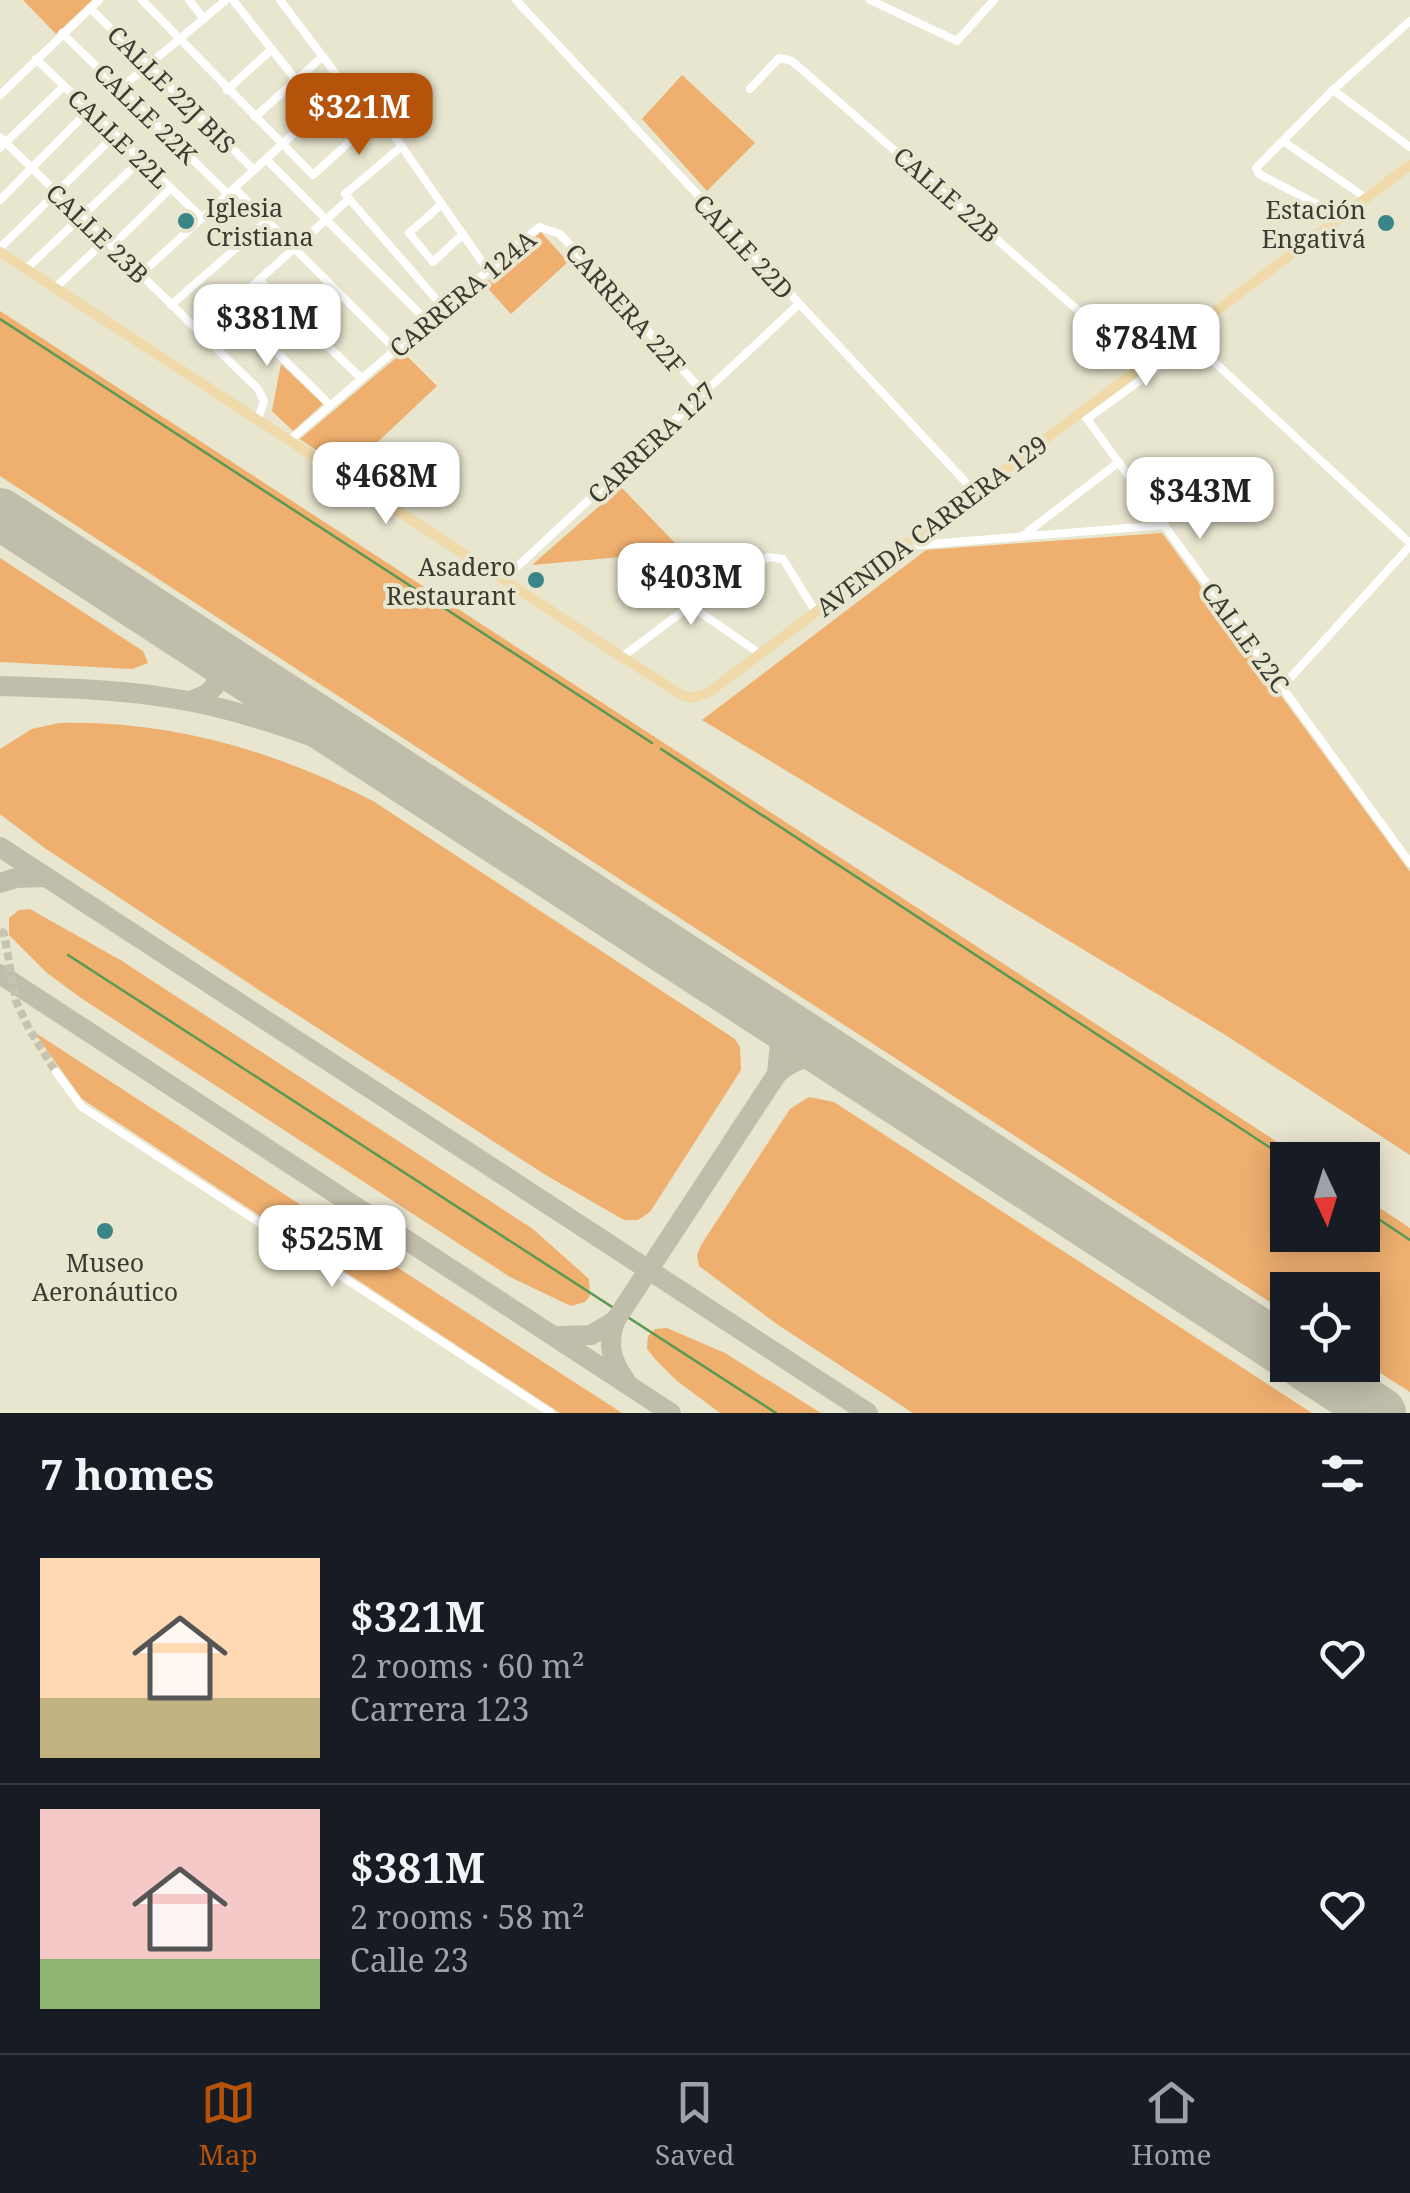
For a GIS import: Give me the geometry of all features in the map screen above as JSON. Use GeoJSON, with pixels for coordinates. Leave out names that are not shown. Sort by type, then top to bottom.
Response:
{"type":"FeatureCollection","features":[{"type":"Feature","properties":{"kind":"main road","name":"AVENIDA CARRERA 129"},"geometry":{"type":"LineString","coordinates":[[622,658],[688,698],[708,693],[974,491],[1085,415],[1143,366],[1189,338],[1410,166]]}},
{"type":"Feature","properties":{"kind":"main road"},"geometry":{"type":"LineString","coordinates":[[0,250],[622,658]]}},
{"type":"Feature","properties":{"kind":"street"},"geometry":{"type":"LineString","coordinates":[[0,96],[99,0]]}},
{"type":"Feature","properties":{"kind":"street"},"geometry":{"type":"LineString","coordinates":[[142,0],[313,175],[380,114]]}},
{"type":"Feature","properties":{"kind":"street"},"geometry":{"type":"LineString","coordinates":[[150,10],[160,0]]}},
{"type":"Feature","properties":{"kind":"street"},"geometry":{"type":"LineString","coordinates":[[189,0],[204,19]]}},
{"type":"Feature","properties":{"kind":"street"},"geometry":{"type":"LineString","coordinates":[[121,88],[230,0],[296,80]]}},
{"type":"Feature","properties":{"kind":"street"},"geometry":{"type":"LineString","coordinates":[[280,0],[345,86]]}},
{"type":"Feature","properties":{"kind":"street","name":"CALLE 22D"},"geometry":{"type":"LineString","coordinates":[[516,0],[974,491]]}},
{"type":"Feature","properties":{"kind":"street"},"geometry":{"type":"LineString","coordinates":[[870,0],[957,41],[994,0]]}},
{"type":"Feature","properties":{"kind":"street","name":"CALLE 22J BIS"},"geometry":{"type":"LineString","coordinates":[[90,8],[254,170]]}},
{"type":"Feature","properties":{"kind":"street"},"geometry":{"type":"LineString","coordinates":[[1342,217],[1259,174],[1256,168],[1410,20]]}},
{"type":"Feature","properties":{"kind":"street","name":"CALLE 22K"},"geometry":{"type":"LineString","coordinates":[[62,33],[267,221],[395,349]]}},
{"type":"Feature","properties":{"kind":"street"},"geometry":{"type":"LineString","coordinates":[[227,90],[272,49]]}},
{"type":"Feature","properties":{"kind":"street"},"geometry":{"type":"LineString","coordinates":[[254,117],[322,57]]}},
{"type":"Feature","properties":{"kind":"street","name":"CALLE 22B"},"geometry":{"type":"LineString","coordinates":[[750,90],[779,58],[792,62],[1143,366]]}},
{"type":"Feature","properties":{"kind":"street","name":"CALLE 22L"},"geometry":{"type":"LineString","coordinates":[[36,59],[202,218]]}},
{"type":"Feature","properties":{"kind":"street"},"geometry":{"type":"LineString","coordinates":[[141,274],[354,78],[487,269]]}},
{"type":"Feature","properties":{"kind":"street"},"geometry":{"type":"LineString","coordinates":[[2,143],[64,86]]}},
{"type":"Feature","properties":{"kind":"street"},"geometry":{"type":"LineString","coordinates":[[1333,90],[1410,147]]}},
{"type":"Feature","properties":{"kind":"street"},"geometry":{"type":"LineString","coordinates":[[0,200],[89,110]]}},
{"type":"Feature","properties":{"kind":"street"},"geometry":{"type":"LineString","coordinates":[[0,250],[115,134]]}},
{"type":"Feature","properties":{"kind":"street"},"geometry":{"type":"LineString","coordinates":[[1284,141],[1366,198]]}},
{"type":"Feature","properties":{"kind":"street","name":"CALLE 23B"},"geometry":{"type":"LineString","coordinates":[[2,143],[261,392],[263,405],[258,420]]}},
{"type":"Feature","properties":{"kind":"street"},"geometry":{"type":"LineString","coordinates":[[200,333],[402,146]]}},
{"type":"Feature","properties":{"kind":"street","name":"CALLE 22J BIS"},"geometry":{"type":"LineString","coordinates":[[266,159],[427,321]]}},
{"type":"Feature","properties":{"kind":"street"},"geometry":{"type":"LineString","coordinates":[[26,269],[141,160]]}},
{"type":"Feature","properties":{"kind":"street"},"geometry":{"type":"LineString","coordinates":[[54,288],[170,188]]}},
{"type":"Feature","properties":{"kind":"street"},"geometry":{"type":"LineString","coordinates":[[347,197],[443,307]]}},
{"type":"Feature","properties":{"kind":"street"},"geometry":{"type":"LineString","coordinates":[[442,204],[408,234],[433,262],[464,234]]}},
{"type":"Feature","properties":{"kind":"street"},"geometry":{"type":"LineString","coordinates":[[171,305],[267,221]]}},
{"type":"Feature","properties":{"kind":"street","name":"CARRERA 124A"},"geometry":{"type":"LineString","coordinates":[[290,440],[533,229],[546,227]]}},
{"type":"Feature","properties":{"kind":"street","name":"CARRERA 22F"},"geometry":{"type":"LineString","coordinates":[[546,227],[560,234],[704,394]]}},
{"type":"Feature","properties":{"kind":"street"},"geometry":{"type":"LineString","coordinates":[[259,280],[361,378]]}},
{"type":"Feature","properties":{"kind":"street","name":"CARRERA 127"},"geometry":{"type":"LineString","coordinates":[[504,580],[799,304]]}},
{"type":"Feature","properties":{"kind":"street"},"geometry":{"type":"LineString","coordinates":[[230,306],[330,405]]}},
{"type":"Feature","properties":{"kind":"street"},"geometry":{"type":"LineString","coordinates":[[1085,415],[1189,338],[1410,545],[1282,687]]}},
{"type":"Feature","properties":{"kind":"street","name":"CALLE 22C"},"geometry":{"type":"LineString","coordinates":[[1085,415],[1410,863]]}},
{"type":"Feature","properties":{"kind":"street"},"geometry":{"type":"LineString","coordinates":[[1021,537],[1119,462]]}},
{"type":"Feature","properties":{"kind":"street"},"geometry":{"type":"LineString","coordinates":[[901,546],[1164,525]]}},
{"type":"Feature","properties":{"kind":"street"},"geometry":{"type":"LineString","coordinates":[[622,658],[757,561],[773,556],[784,560],[815,611]]}},
{"type":"Feature","properties":{"kind":"street"},"geometry":{"type":"LineString","coordinates":[[643,573],[760,653]]}},
{"type":"Feature","properties":{"kind":"street"},"geometry":{"type":"LineString","coordinates":[[56,1072],[82,1107],[551,1413]]}},
{"type":"Feature","properties":{"kind":"shaded area"},"geometry":{"type":"Polygon","coordinates":[[[23,0],[92,0],[56,34],[23,0]]]}},
{"type":"Feature","properties":{"kind":"shaded area"},"geometry":{"type":"Polygon","coordinates":[[[682,75],[755,143],[707,191],[642,119],[682,75]]]}},
{"type":"Feature","properties":{"kind":"shaded area"},"geometry":{"type":"Polygon","coordinates":[[[541,232],[568,262],[511,314],[484,284],[541,232]]]}},
{"type":"Feature","properties":{"kind":"shaded area"},"geometry":{"type":"Polygon","coordinates":[[[0,311],[1277,1142],[1270,1142],[1270,1252],[1380,1252],[1380,1208],[1410,1228],[1410,1392],[1380,1373],[1380,1272],[1270,1272],[1270,1302],[0,476],[0,311]]]}},
{"type":"Feature","properties":{"kind":"shaded area"},"geometry":{"type":"Polygon","coordinates":[[[403,352],[437,386],[347,471],[300,439],[403,352]]]}},
{"type":"Feature","properties":{"kind":"shaded area"},"geometry":{"type":"Polygon","coordinates":[[[281,364],[323,404],[293,431],[272,411],[281,364]]]}},
{"type":"Feature","properties":{"kind":"shaded area"},"geometry":{"type":"Polygon","coordinates":[[[621,487],[676,544],[676,552],[532,565],[621,487]]]}},
{"type":"Feature","properties":{"kind":"shaded area"},"geometry":{"type":"Polygon","coordinates":[[[1162,533],[1410,872],[1410,1155],[1227,1036],[702,720],[926,550],[1162,533]]]}},
{"type":"Feature","properties":{"kind":"shaded area"},"geometry":{"type":"Polygon","coordinates":[[[0,558],[143,651],[148,663],[132,669],[0,662],[0,558]]]}},
{"type":"Feature","properties":{"kind":"shaded area"},"geometry":{"type":"Polygon","coordinates":[[[59,723],[101,723],[182,733],[260,754],[336,783],[373,801],[735,1039],[740,1047],[741,1070],[650,1212],[638,1220],[624,1220],[544,1174],[268,996],[46,849],[0,814],[0,749],[32,729],[59,723]]]}},
{"type":"Feature","properties":{"kind":"shaded area"},"geometry":{"type":"Polygon","coordinates":[[[30,909],[122,961],[533,1229],[589,1279],[590,1296],[571,1306],[510,1277],[81,998],[47,973],[9,935],[9,918],[19,910],[30,909]]]}},
{"type":"Feature","properties":{"kind":"shaded area"},"geometry":{"type":"Polygon","coordinates":[[[34,1032],[622,1413],[560,1413],[82,1099],[34,1032]]]}},
{"type":"Feature","properties":{"kind":"shaded area"},"geometry":{"type":"Polygon","coordinates":[[[809,1097],[834,1102],[1312,1413],[913,1413],[778,1325],[699,1266],[697,1255],[701,1245],[790,1109],[809,1097]]]}},
{"type":"Feature","properties":{"kind":"shaded area"},"geometry":{"type":"Polygon","coordinates":[[[667,1328],[725,1353],[821,1413],[720,1413],[677,1381],[647,1349],[648,1336],[655,1329],[667,1328]]]}},
{"type":"Feature","properties":{"kind":"waterway"},"geometry":{"type":"LineString","coordinates":[[0,319],[652,743]]}},
{"type":"Feature","properties":{"kind":"waterway"},"geometry":{"type":"LineString","coordinates":[[661,749],[1270,1148]]}},
{"type":"Feature","properties":{"kind":"waterway"},"geometry":{"type":"LineString","coordinates":[[68,955],[776,1413]]}},
{"type":"Feature","properties":{"kind":"waterway"},"geometry":{"type":"LineString","coordinates":[[1380,1220],[1410,1240]]}},
{"type":"Feature","properties":{"kind":"taxiway"},"geometry":{"type":"LineString","coordinates":[[190,701],[211,690],[217,677],[198,643]]}},
{"type":"Feature","properties":{"kind":"taxiway"},"geometry":{"type":"LineString","coordinates":[[0,686],[121,692],[193,702],[293,730],[390,768]]}},
{"type":"Feature","properties":{"kind":"taxiway"},"geometry":{"type":"LineString","coordinates":[[0,847],[868,1413]]}},
{"type":"Feature","properties":{"kind":"taxiway"},"geometry":{"type":"LineString","coordinates":[[0,883],[44,877]]}},
{"type":"Feature","properties":{"kind":"taxiway"},"geometry":{"type":"LineString","coordinates":[[0,974],[671,1413]]}},
{"type":"Feature","properties":{"kind":"taxiway"},"geometry":{"type":"LineString","coordinates":[[615,1321],[777,1074],[780,1042],[762,1011]]}},
{"type":"Feature","properties":{"kind":"taxiway"},"geometry":{"type":"LineString","coordinates":[[777,1074],[791,1063],[807,1058],[840,1061]]}},
{"type":"Feature","properties":{"kind":"taxiway"},"geometry":{"type":"LineString","coordinates":[[559,1336],[591,1335],[615,1321],[612,1352],[626,1381]]}},
{"type":"Feature","properties":{"kind":"runway"},"geometry":{"type":"LineString","coordinates":[[0,514],[1270,1341]]}},
{"type":"Feature","properties":{"kind":"runway"},"geometry":{"type":"LineString","coordinates":[[1332,1382],[1380,1413]]}},
{"type":"Feature","properties":{"kind":"tunnel"},"geometry":{"type":"LineString","coordinates":[[0,931],[4,933],[16,1001],[56,1072]]}},
{"type":"Feature","properties":{"kind":"place","name":"Iglesia Cristiana"},"geometry":{"type":"Point","coordinates":[186,221]}},
{"type":"Feature","properties":{"kind":"place","name":"Estación Engativá"},"geometry":{"type":"Point","coordinates":[1386,223]}},
{"type":"Feature","properties":{"kind":"place","name":"Asadero Restaurant"},"geometry":{"type":"Point","coordinates":[536,580]}},
{"type":"Feature","properties":{"kind":"place","name":"Museo Aeronáutico"},"geometry":{"type":"Point","coordinates":[105,1231]}}]}
